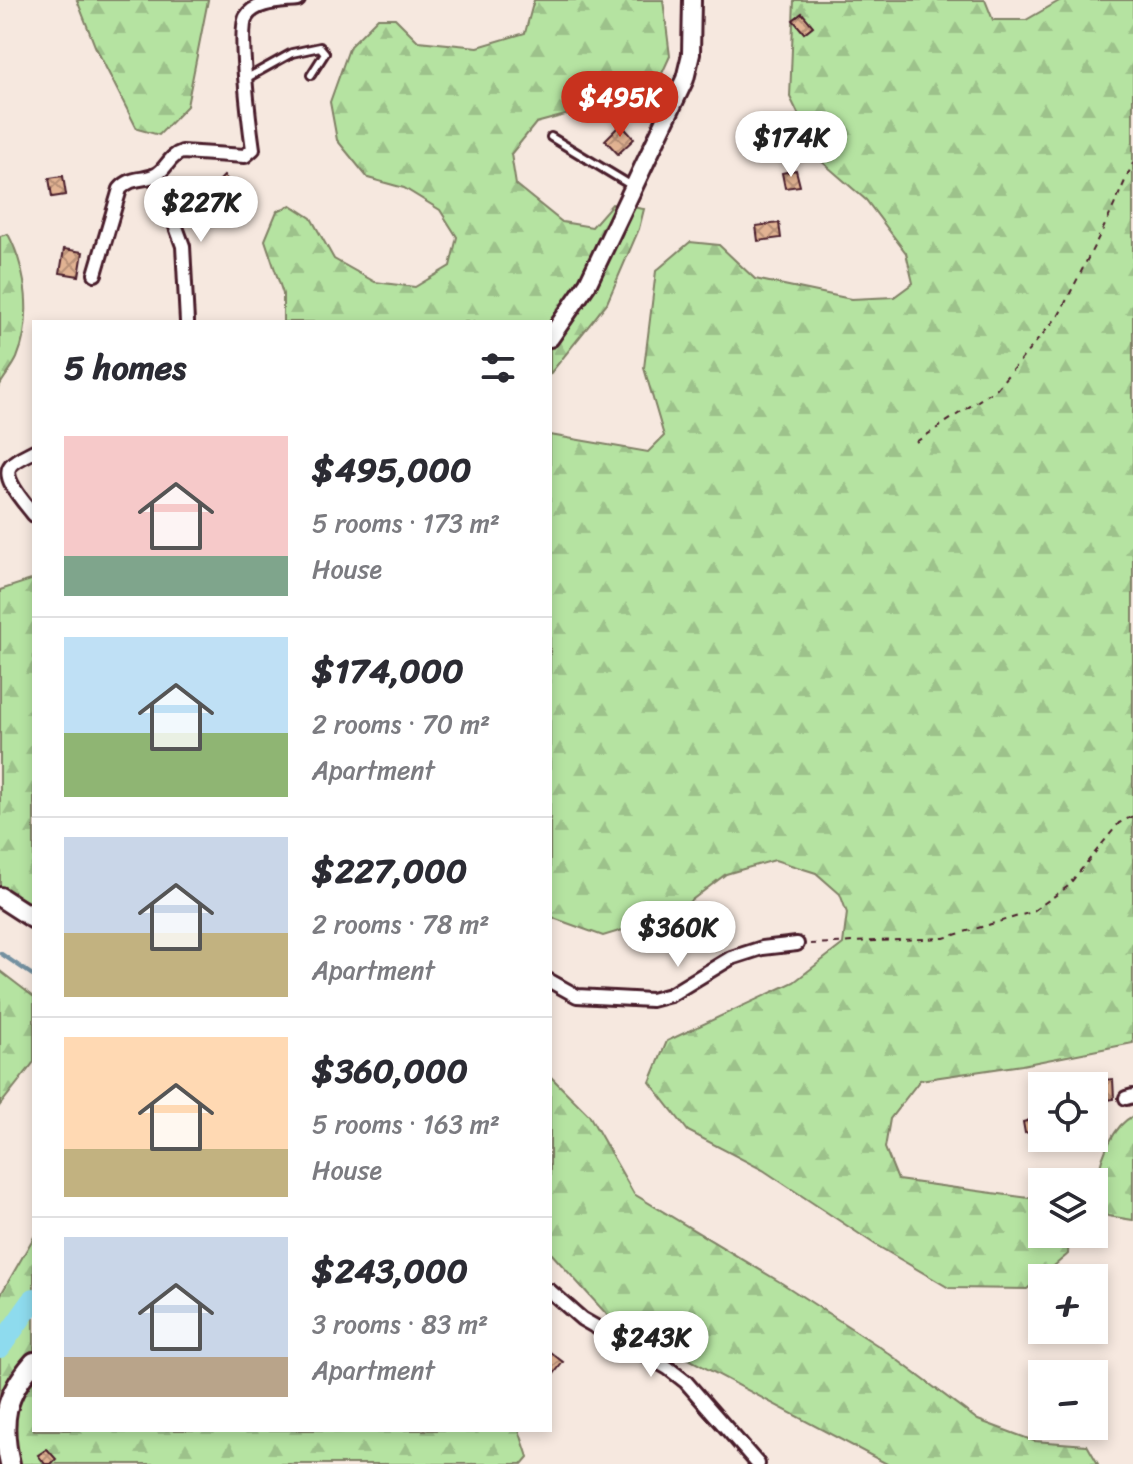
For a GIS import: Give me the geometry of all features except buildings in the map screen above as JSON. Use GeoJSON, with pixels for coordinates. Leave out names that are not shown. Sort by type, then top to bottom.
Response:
{"type":"FeatureCollection","features":[{"type":"Feature","properties":{"kind":"main road"},"geometry":{"type":"LineString","coordinates":[[0,897],[32,918]]}},
{"type":"Feature","properties":{"kind":"main road"},"geometry":{"type":"LineString","coordinates":[[10,1464],[3,1431],[6,1405],[15,1383],[32,1364]]}},
{"type":"Feature","properties":{"kind":"street"},"geometry":{"type":"LineString","coordinates":[[95,274],[120,189],[127,181],[157,175],[174,155],[182,152],[245,156],[251,153],[243,33],[246,17],[258,6],[298,0]]}},
{"type":"Feature","properties":{"kind":"street"},"geometry":{"type":"LineString","coordinates":[[552,335],[588,283],[685,79],[691,54],[692,0]]}},
{"type":"Feature","properties":{"kind":"street"},"geometry":{"type":"LineString","coordinates":[[157,175],[183,246],[187,320]]}},
{"type":"Feature","properties":{"kind":"street"},"geometry":{"type":"LineString","coordinates":[[32,452],[12,463],[8,471],[9,479],[32,512]]}},
{"type":"Feature","properties":{"kind":"street"},"geometry":{"type":"LineString","coordinates":[[552,982],[577,996],[651,1000],[670,995],[731,958],[762,948],[797,944]]}},
{"type":"Feature","properties":{"kind":"street"},"geometry":{"type":"LineString","coordinates":[[552,1293],[582,1319],[668,1368],[686,1382],[758,1464]]}},
{"type":"Feature","properties":{"kind":"lane"},"geometry":{"type":"LineString","coordinates":[[247,78],[292,53],[320,47],[325,53],[311,75]]}},
{"type":"Feature","properties":{"kind":"lane"},"geometry":{"type":"LineString","coordinates":[[551,137],[635,187]]}},
{"type":"Feature","properties":{"kind":"path"},"geometry":{"type":"LineString","coordinates":[[916,442],[996,389],[1059,315],[1133,163]]}},
{"type":"Feature","properties":{"kind":"path"},"geometry":{"type":"LineString","coordinates":[[797,944],[944,938],[1032,912],[1067,887],[1119,823],[1133,816]]}},
{"type":"Feature","properties":{"kind":"green space"},"geometry":{"type":"Polygon","coordinates":[[[77,0],[208,0],[187,106],[159,135],[137,129],[95,46],[77,0]]]}},
{"type":"Feature","properties":{"kind":"green space"},"geometry":{"type":"Polygon","coordinates":[[[534,0],[663,0],[670,56],[654,91],[536,123],[511,154],[516,185],[562,222],[592,227],[612,204],[644,209],[639,229],[607,303],[552,372],[552,320],[283,320],[283,294],[265,240],[277,211],[291,205],[311,218],[334,259],[375,282],[415,287],[450,266],[457,237],[440,210],[404,188],[368,178],[337,140],[330,102],[350,46],[378,18],[395,18],[418,41],[478,47],[525,33],[534,0]]]}},
{"type":"Feature","properties":{"kind":"green space"},"geometry":{"type":"Polygon","coordinates":[[[794,0],[985,0],[993,20],[1026,20],[1061,0],[1133,0],[1133,1043],[1022,1065],[920,1080],[890,1119],[885,1148],[898,1180],[1028,1198],[1028,1248],[1068,1248],[1068,1254],[1056,1264],[1028,1264],[1027,1289],[949,1288],[876,1245],[763,1170],[688,1131],[650,1082],[667,1041],[794,982],[843,944],[847,913],[840,894],[816,873],[775,860],[726,874],[672,915],[603,936],[552,916],[552,435],[648,452],[664,436],[644,368],[656,271],[690,242],[719,245],[755,279],[851,299],[894,297],[913,283],[906,253],[866,200],[821,161],[790,97],[794,0]]]}},
{"type":"Feature","properties":{"kind":"green space"},"geometry":{"type":"Polygon","coordinates":[[[8,234],[20,263],[26,311],[17,358],[0,385],[0,236],[8,234]]]}},
{"type":"Feature","properties":{"kind":"green space"},"geometry":{"type":"Polygon","coordinates":[[[32,580],[32,904],[0,886],[0,590],[32,580]]]}},
{"type":"Feature","properties":{"kind":"green space"},"geometry":{"type":"Polygon","coordinates":[[[0,971],[32,995],[32,1065],[0,1105],[0,971]]]}},
{"type":"Feature","properties":{"kind":"green space"},"geometry":{"type":"Polygon","coordinates":[[[552,1078],[589,1115],[634,1194],[880,1347],[978,1420],[1028,1440],[1087,1445],[1098,1464],[887,1464],[609,1317],[552,1254],[552,1078]]]}},
{"type":"Feature","properties":{"kind":"green space"},"geometry":{"type":"Polygon","coordinates":[[[1133,1116],[1133,1220],[1108,1216],[1108,1168],[1100,1168],[1110,1142],[1126,1120],[1133,1116]]]}},
{"type":"Feature","properties":{"kind":"green space"},"geometry":{"type":"Polygon","coordinates":[[[32,1240],[32,1432],[520,1432],[528,1457],[522,1464],[0,1464],[0,1296],[32,1240]]]}},
{"type":"Feature","properties":{"kind":"waterway"},"geometry":{"type":"LineString","coordinates":[[0,953],[32,975]]}},
{"type":"Feature","properties":{"kind":"waterway"},"geometry":{"type":"LineString","coordinates":[[0,1347],[32,1302]]}}]}
